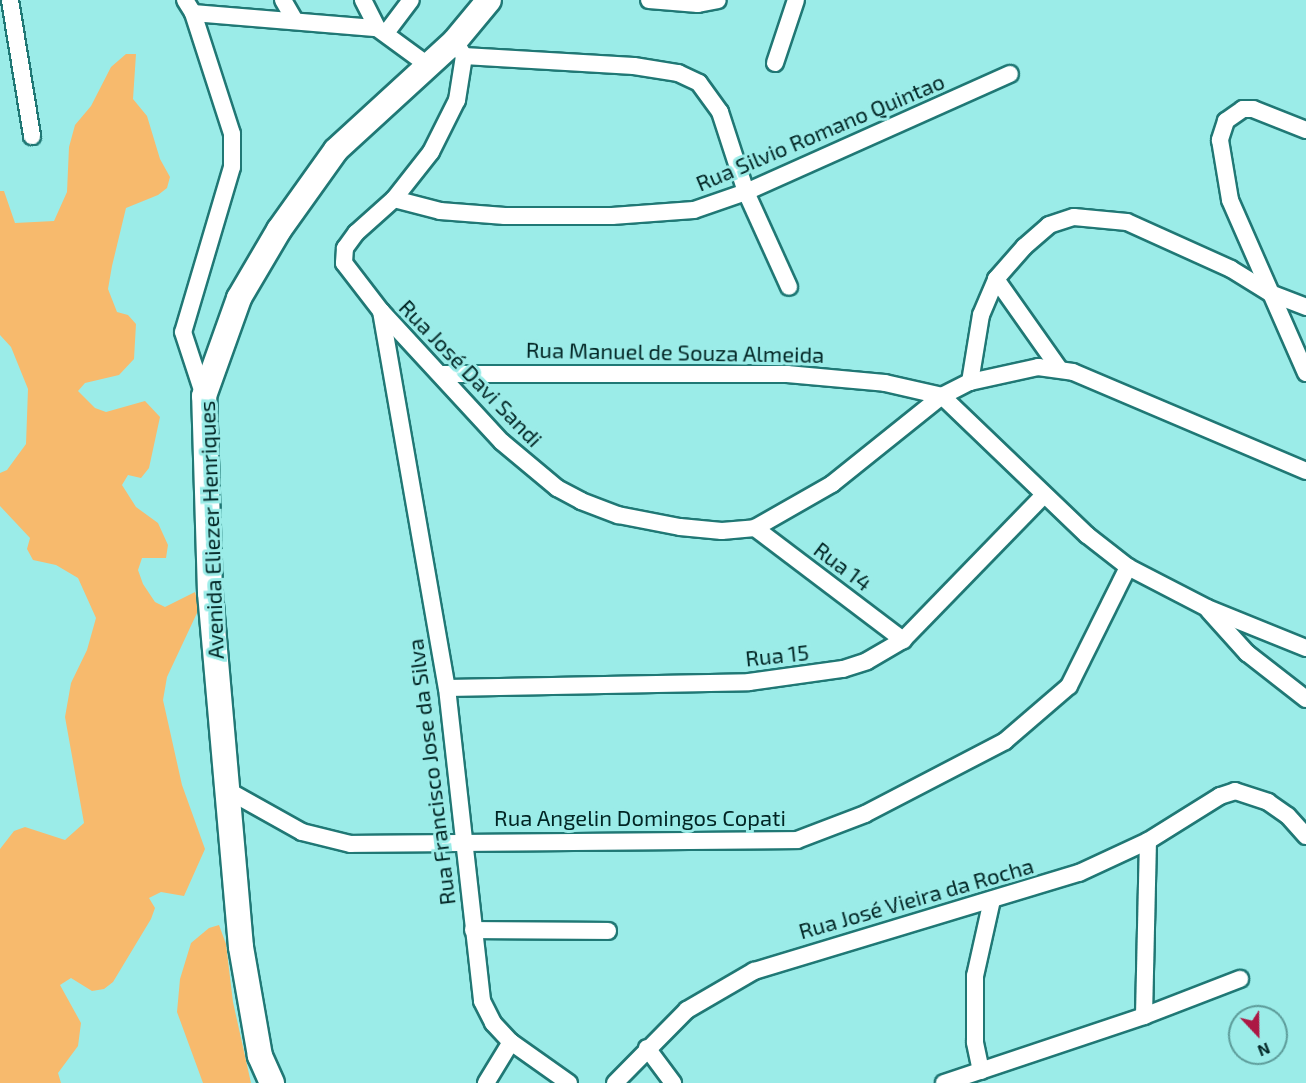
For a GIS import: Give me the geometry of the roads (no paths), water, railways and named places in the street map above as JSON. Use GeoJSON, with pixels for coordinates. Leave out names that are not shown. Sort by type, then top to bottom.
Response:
{"type":"FeatureCollection","features":[{"type":"Feature","properties":{"kind":"street"},"geometry":{"type":"LineString","coordinates":[[10,0],[32,135]]}},
{"type":"Feature","properties":{"kind":"street"},"geometry":{"type":"LineString","coordinates":[[284,0],[294,19]]}},
{"type":"Feature","properties":{"kind":"street"},"geometry":{"type":"LineString","coordinates":[[363,0],[381,31],[429,66]]}},
{"type":"Feature","properties":{"kind":"street"},"geometry":{"type":"LineString","coordinates":[[381,31],[411,0]]}},
{"type":"Feature","properties":{"kind":"street","name":"Avenida Eliezer Henriques"},"geometry":{"type":"LineString","coordinates":[[272,1083],[260,1056],[241,947],[210,593],[204,396],[238,298],[279,230],[336,150],[429,66],[459,48],[489,0]]}},
{"type":"Feature","properties":{"kind":"street"},"geometry":{"type":"LineString","coordinates":[[649,0],[716,1]]}},
{"type":"Feature","properties":{"kind":"street"},"geometry":{"type":"LineString","coordinates":[[775,63],[796,0]]}},
{"type":"Feature","properties":{"kind":"street"},"geometry":{"type":"LineString","coordinates":[[204,396],[183,332],[232,167],[232,134],[189,7],[381,31]]}},
{"type":"Feature","properties":{"kind":"street"},"geometry":{"type":"LineString","coordinates":[[394,199],[431,152],[448,122],[461,88],[459,48],[634,66],[678,73],[699,84],[720,112],[746,192],[789,287]]}},
{"type":"Feature","properties":{"kind":"street","name":"Rua Silvio Romano Quintao"},"geometry":{"type":"LineString","coordinates":[[394,199],[440,211],[495,215],[612,216],[694,210],[746,192],[1010,74]]}},
{"type":"Feature","properties":{"kind":"street"},"geometry":{"type":"LineString","coordinates":[[1306,130],[1252,109],[1235,112],[1221,131],[1221,161],[1230,200],[1306,373]]}},
{"type":"Feature","properties":{"kind":"street","name":"Rua José Davi Sandi"},"geometry":{"type":"LineString","coordinates":[[394,199],[345,248],[344,263],[381,311],[523,462],[580,501],[618,515],[680,527],[722,531],[755,528],[832,484],[942,396],[969,382],[1021,369],[1058,367]]}},
{"type":"Feature","properties":{"kind":"street"},"geometry":{"type":"LineString","coordinates":[[969,382],[981,315],[996,279],[1024,247],[1050,225],[1074,217],[1095,217],[1127,222],[1231,269],[1270,293],[1306,307]]}},
{"type":"Feature","properties":{"kind":"street"},"geometry":{"type":"LineString","coordinates":[[996,279],[1058,367],[1306,471]]}},
{"type":"Feature","properties":{"kind":"street","name":"Rua Francisco Jose da Silva"},"geometry":{"type":"LineString","coordinates":[[381,311],[447,688],[462,841],[482,1001],[493,1023],[511,1042],[569,1083]]}},
{"type":"Feature","properties":{"kind":"street","name":"Rua Manuel de Souza Almeida"},"geometry":{"type":"LineString","coordinates":[[441,374],[787,374],[885,383],[942,396]]}},
{"type":"Feature","properties":{"kind":"street"},"geometry":{"type":"LineString","coordinates":[[942,396],[1044,495],[1128,567],[1207,608],[1306,648]]}},
{"type":"Feature","properties":{"kind":"street","name":"Rua 15"},"geometry":{"type":"LineString","coordinates":[[447,688],[749,682],[843,669],[867,662],[903,640],[1044,495]]}},
{"type":"Feature","properties":{"kind":"street","name":"Rua 14"},"geometry":{"type":"LineString","coordinates":[[755,528],[903,640]]}},
{"type":"Feature","properties":{"kind":"street","name":"Rua Angelin Domingos Copati"},"geometry":{"type":"LineString","coordinates":[[227,790],[302,832],[351,844],[462,841],[749,842],[796,840],[821,834],[996,748],[1061,693],[1080,670],[1128,567]]}},
{"type":"Feature","properties":{"kind":"street"},"geometry":{"type":"LineString","coordinates":[[1207,608],[1247,653],[1306,699]]}},
{"type":"Feature","properties":{"kind":"street","name":"Rua José Vieira da Rocha"},"geometry":{"type":"LineString","coordinates":[[615,1083],[646,1048],[687,1010],[754,971],[1079,873],[1148,841],[1220,796],[1235,791],[1250,793],[1288,816],[1306,836]]}},
{"type":"Feature","properties":{"kind":"street"},"geometry":{"type":"LineString","coordinates":[[1144,1016],[1148,841]]}},
{"type":"Feature","properties":{"kind":"street"},"geometry":{"type":"LineString","coordinates":[[981,1071],[974,1032],[975,976],[992,900]]}},
{"type":"Feature","properties":{"kind":"street"},"geometry":{"type":"LineString","coordinates":[[473,930],[608,932]]}},
{"type":"Feature","properties":{"kind":"street"},"geometry":{"type":"LineString","coordinates":[[944,1083],[1144,1016],[1240,979]]}},
{"type":"Feature","properties":{"kind":"street"},"geometry":{"type":"LineString","coordinates":[[486,1083],[511,1042]]}},
{"type":"Feature","properties":{"kind":"street"},"geometry":{"type":"LineString","coordinates":[[646,1048],[673,1083]]}}]}
